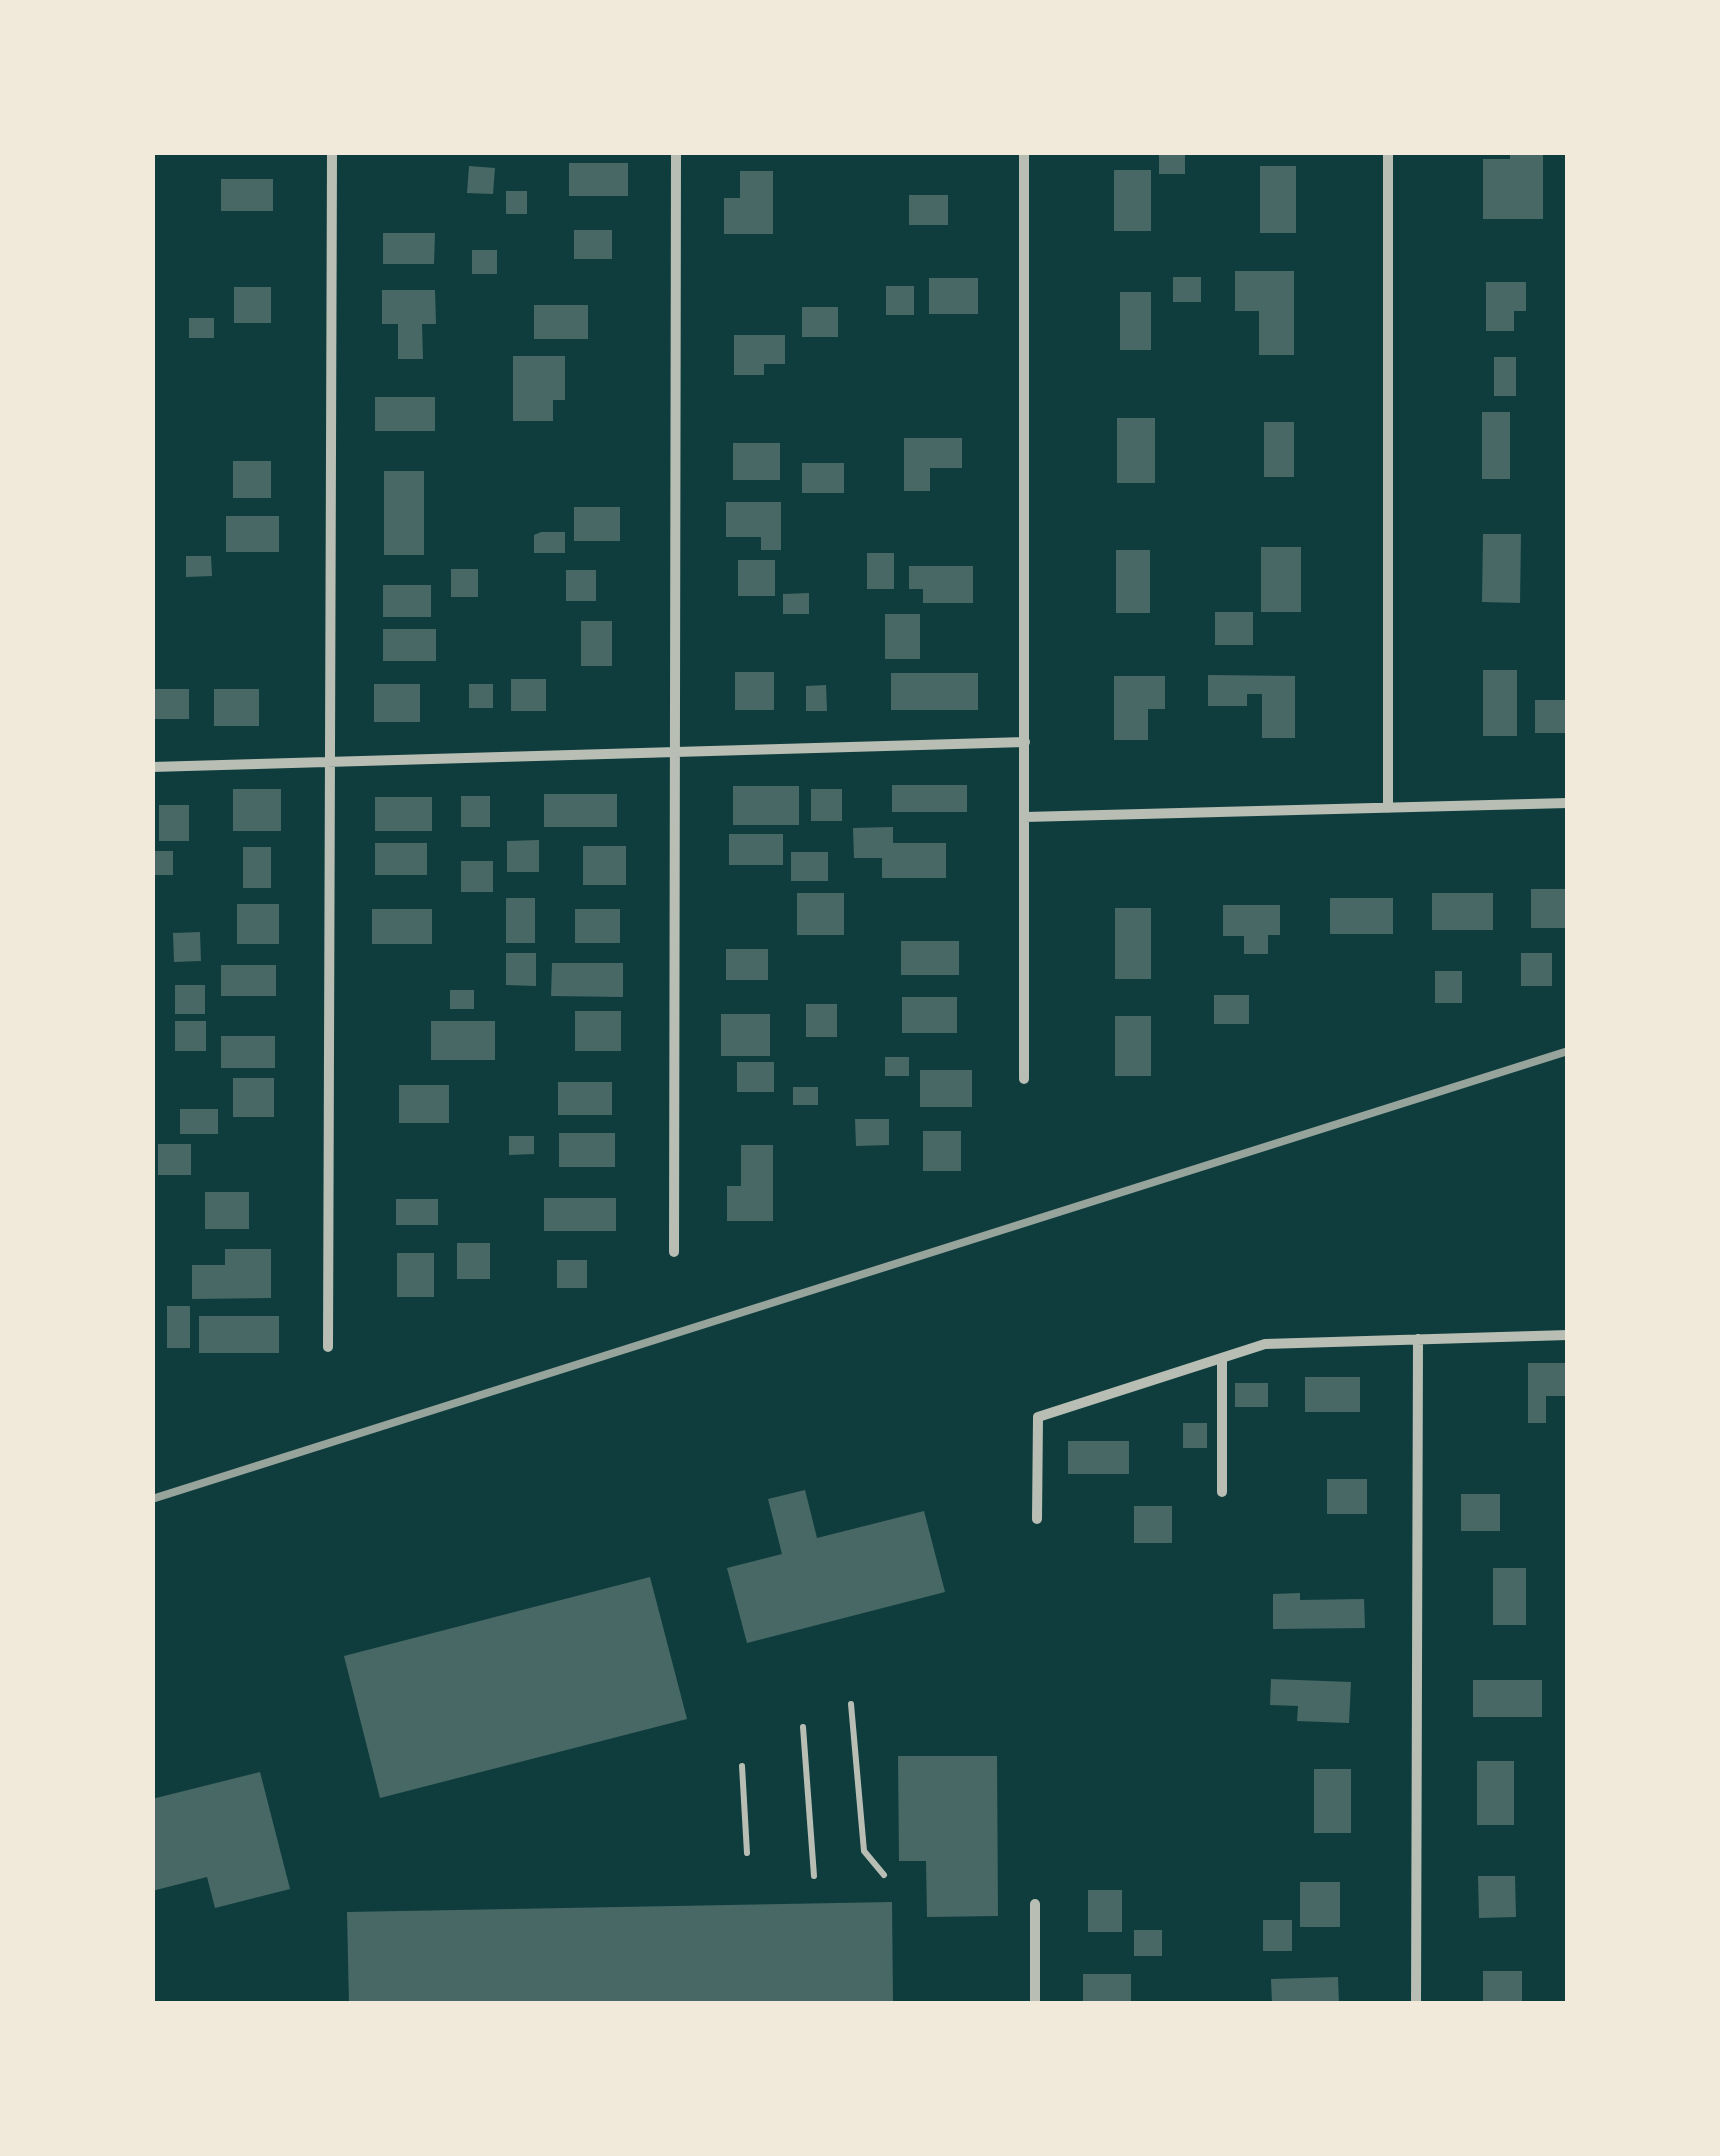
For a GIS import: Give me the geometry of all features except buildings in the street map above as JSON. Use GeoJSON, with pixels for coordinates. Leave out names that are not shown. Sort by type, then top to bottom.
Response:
{"type":"FeatureCollection","features":[{"type":"Feature","properties":{"kind":"street"},"geometry":{"type":"LineString","coordinates":[[328,1347],[332,152]]}},
{"type":"Feature","properties":{"kind":"street"},"geometry":{"type":"LineString","coordinates":[[674,1252],[676,152]]}},
{"type":"Feature","properties":{"kind":"street"},"geometry":{"type":"LineString","coordinates":[[1024,152],[1024,1078]]}},
{"type":"Feature","properties":{"kind":"street"},"geometry":{"type":"LineString","coordinates":[[1388,152],[1388,808]]}},
{"type":"Feature","properties":{"kind":"street"},"geometry":{"type":"LineString","coordinates":[[152,767],[1025,742]]}},
{"type":"Feature","properties":{"kind":"street"},"geometry":{"type":"LineString","coordinates":[[1024,818],[1568,803]]}},
{"type":"Feature","properties":{"kind":"street"},"geometry":{"type":"LineString","coordinates":[[1038,1519],[1038,1417],[1266,1344],[1568,1335]]}},
{"type":"Feature","properties":{"kind":"street"},"geometry":{"type":"LineString","coordinates":[[1416,2004],[1418,1339]]}},
{"type":"Feature","properties":{"kind":"street"},"geometry":{"type":"LineString","coordinates":[[1222,1358],[1222,1492]]}},
{"type":"Feature","properties":{"kind":"street"},"geometry":{"type":"LineString","coordinates":[[1035,1904],[1035,2004]]}},
{"type":"Feature","properties":{"kind":"lane"},"geometry":{"type":"LineString","coordinates":[[851,1704],[864,1851],[884,1875]]}},
{"type":"Feature","properties":{"kind":"lane"},"geometry":{"type":"LineString","coordinates":[[803,1727],[814,1876]]}},
{"type":"Feature","properties":{"kind":"lane"},"geometry":{"type":"LineString","coordinates":[[742,1766],[747,1853]]}},
{"type":"Feature","properties":{"kind":"railway"},"geometry":{"type":"LineString","coordinates":[[152,1499],[1568,1051]]}}]}
